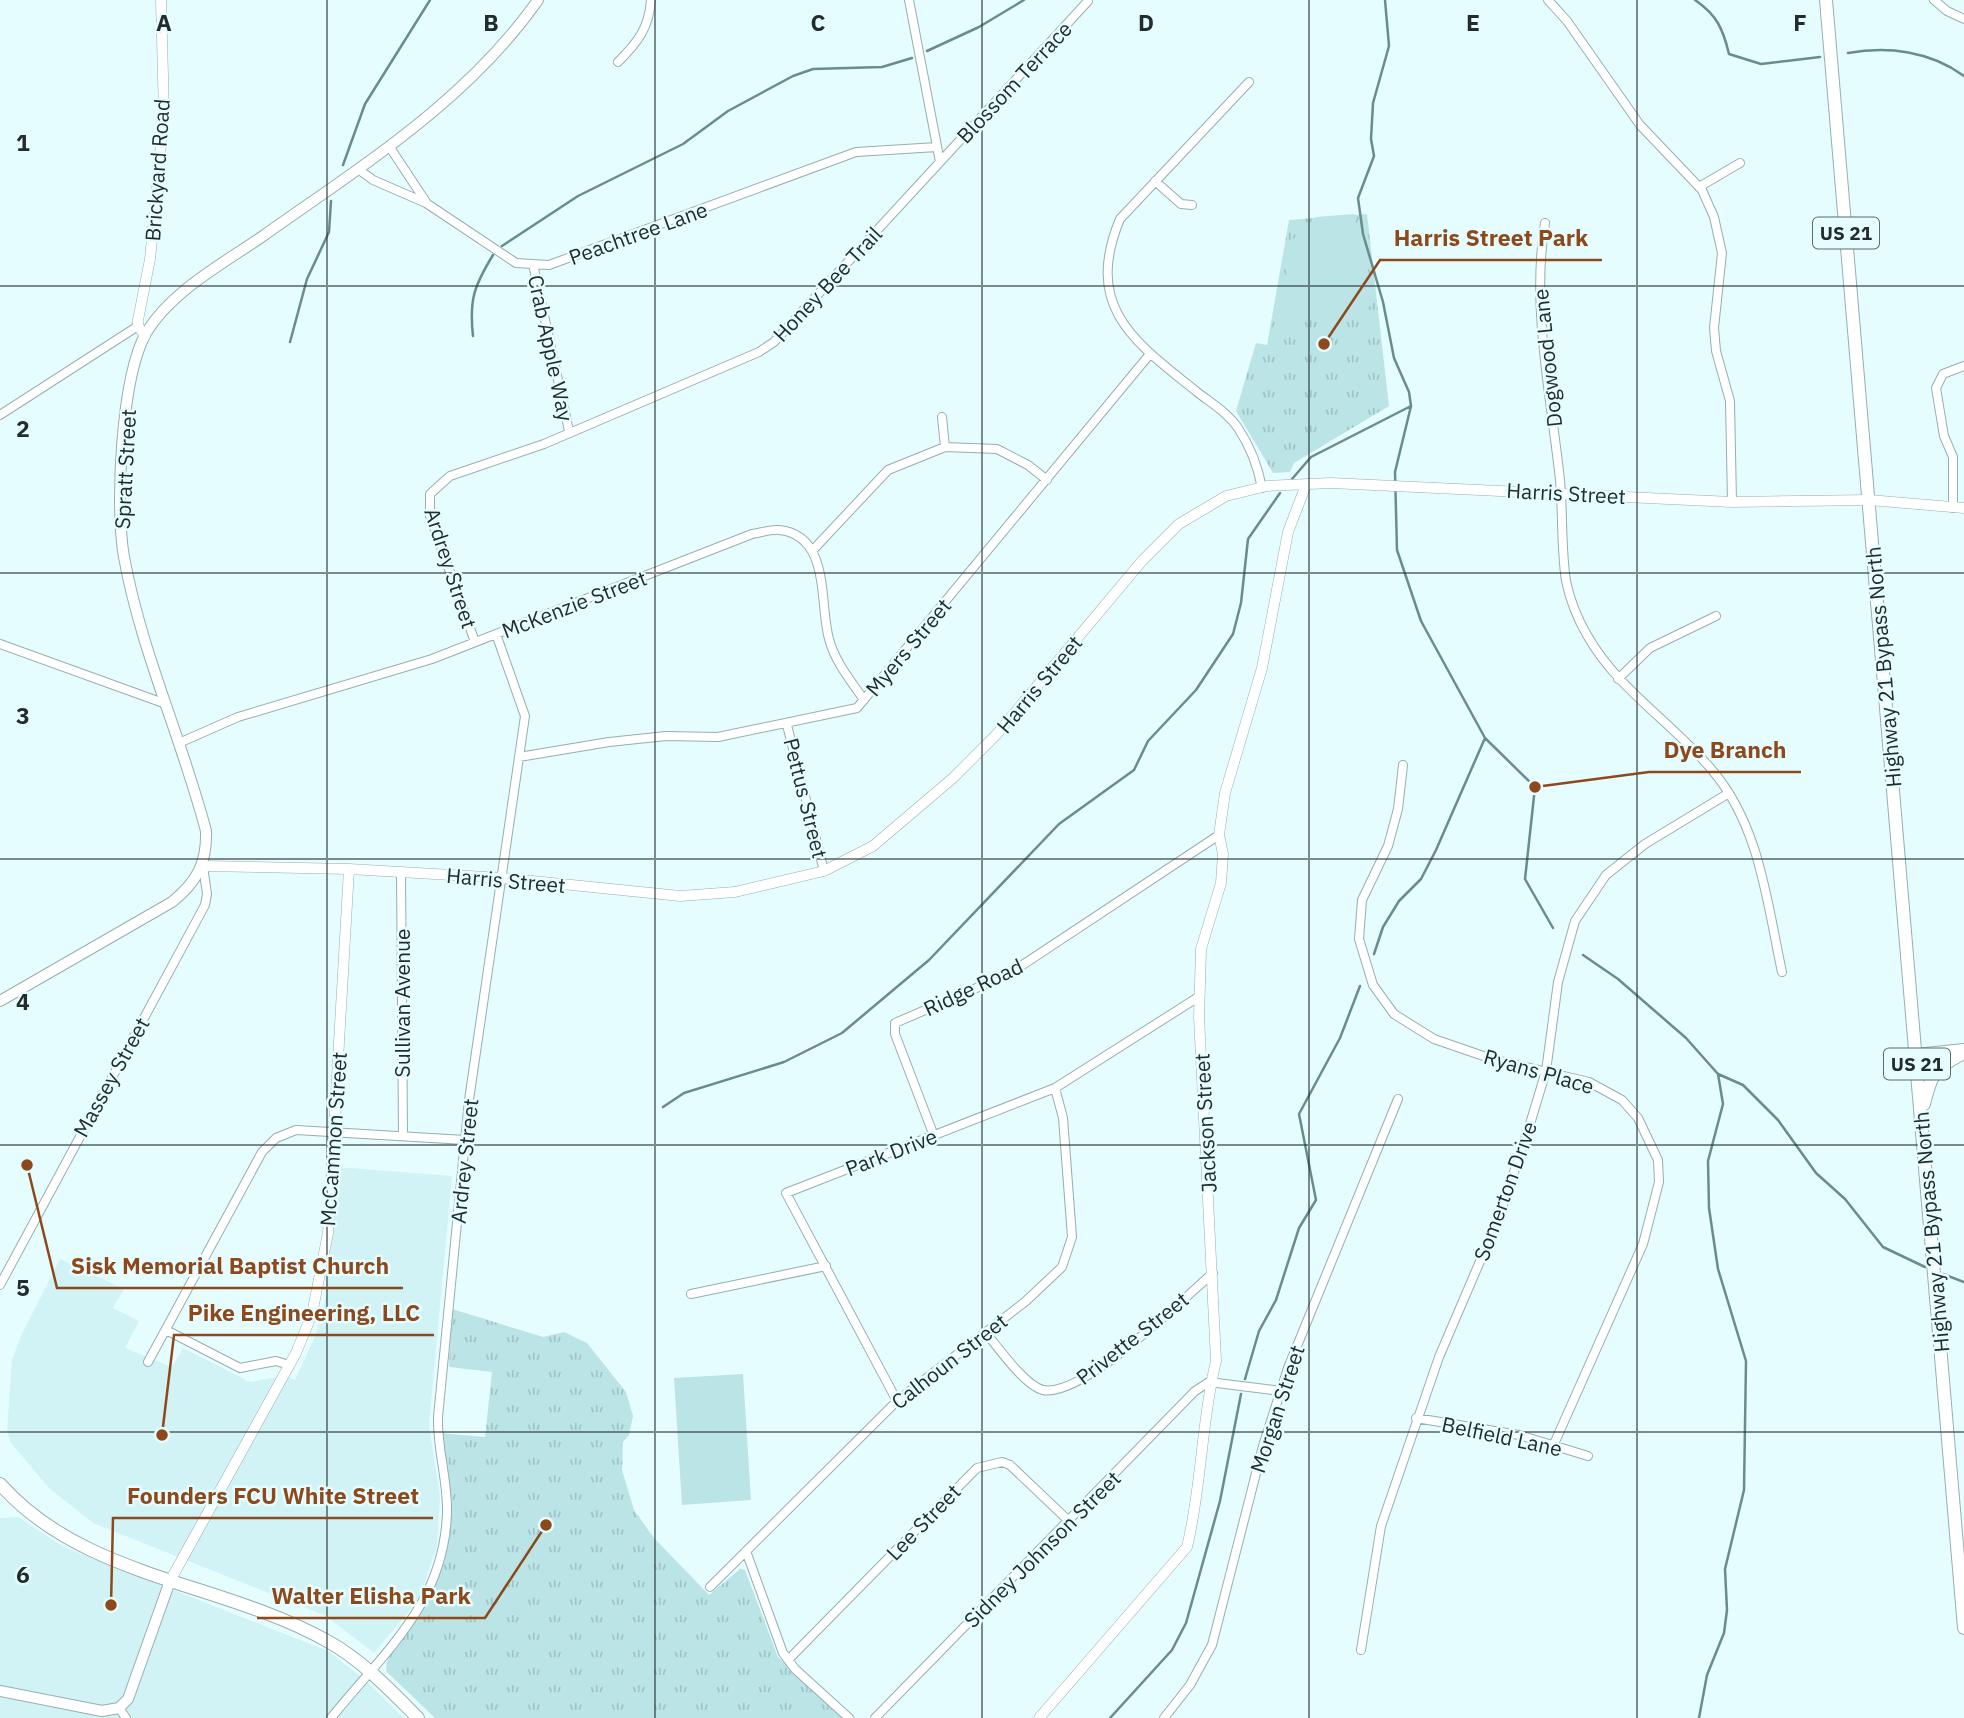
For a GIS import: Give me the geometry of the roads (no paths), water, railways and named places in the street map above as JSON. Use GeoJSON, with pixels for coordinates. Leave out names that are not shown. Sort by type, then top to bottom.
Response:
{"type":"FeatureCollection","features":[{"type":"Feature","properties":{"kind":"main road","name":"Spratt Street"},"geometry":{"type":"LineString","coordinates":[[203,866],[206,831],[131,593],[121,526],[129,390],[145,336],[162,313],[203,279],[358,169],[473,79],[511,38],[538,0]]}},
{"type":"Feature","properties":{"kind":"main road","name":"US 21"},"geometry":{"type":"LineString","coordinates":[[1826,0],[1869,500]]}},
{"type":"Feature","properties":{"kind":"main road","name":"Highway 21 Bypass North"},"geometry":{"type":"LineString","coordinates":[[1869,500],[1964,1628]]}},
{"type":"Feature","properties":{"kind":"main road"},"geometry":{"type":"LineString","coordinates":[[0,1001],[172,902],[187,890],[203,866]]}},
{"type":"Feature","properties":{"kind":"main road"},"geometry":{"type":"LineString","coordinates":[[1921,1115],[1932,1075],[1941,1065],[1964,1050]]}},
{"type":"Feature","properties":{"kind":"main road"},"geometry":{"type":"LineString","coordinates":[[0,1484],[41,1521],[73,1540],[170,1581],[307,1630],[369,1671],[418,1718]]}},
{"type":"Feature","properties":{"kind":"main road"},"geometry":{"type":"LineString","coordinates":[[0,1691],[122,1713],[170,1581]]}},
{"type":"Feature","properties":{"kind":"street","name":"Brickyard Road"},"geometry":{"type":"LineString","coordinates":[[138,326],[150,258],[164,114],[161,0]]}},
{"type":"Feature","properties":{"kind":"street"},"geometry":{"type":"LineString","coordinates":[[618,62],[640,40],[646,28],[651,0]]}},
{"type":"Feature","properties":{"kind":"street"},"geometry":{"type":"LineString","coordinates":[[909,0],[940,162]]}},
{"type":"Feature","properties":{"kind":"street"},"geometry":{"type":"LineString","coordinates":[[1548,0],[1567,21],[1640,125],[1699,187],[1714,217],[1722,253],[1714,328],[1716,351],[1730,401],[1732,502]]}},
{"type":"Feature","properties":{"kind":"street"},"geometry":{"type":"LineString","coordinates":[[1934,0],[1947,12],[1964,19]]}},
{"type":"Feature","properties":{"kind":"street","name":"Blossom Terrace"},"geometry":{"type":"LineString","coordinates":[[940,162],[1088,1]]}},
{"type":"Feature","properties":{"kind":"street"},"geometry":{"type":"LineString","coordinates":[[1249,82],[1120,219],[1110,243],[1107,276],[1110,298],[1139,345],[1237,427],[1253,456],[1262,488]]}},
{"type":"Feature","properties":{"kind":"street"},"geometry":{"type":"LineString","coordinates":[[389,146],[426,203]]}},
{"type":"Feature","properties":{"kind":"street","name":"Peachtree Lane"},"geometry":{"type":"LineString","coordinates":[[358,169],[373,180],[426,203],[516,263],[549,265],[856,152],[937,147]]}},
{"type":"Feature","properties":{"kind":"street","name":"Honey Bee Trail"},"geometry":{"type":"LineString","coordinates":[[430,494],[450,475],[544,444],[569,431],[737,362],[774,342],[940,162]]}},
{"type":"Feature","properties":{"kind":"street"},"geometry":{"type":"LineString","coordinates":[[1699,187],[1740,163]]}},
{"type":"Feature","properties":{"kind":"street"},"geometry":{"type":"LineString","coordinates":[[1155,181],[1181,204],[1192,205]]}},
{"type":"Feature","properties":{"kind":"street","name":"Dogwood Lane"},"geometry":{"type":"LineString","coordinates":[[1545,223],[1539,282],[1561,493],[1566,580],[1573,607],[1587,636],[1618,679],[1668,724],[1713,771],[1729,793],[1755,845],[1782,972]]}},
{"type":"Feature","properties":{"kind":"street","name":"Crab Apple Way"},"geometry":{"type":"LineString","coordinates":[[533,264],[569,431]]}},
{"type":"Feature","properties":{"kind":"street"},"geometry":{"type":"LineString","coordinates":[[0,415],[138,326],[145,336]]}},
{"type":"Feature","properties":{"kind":"street","name":"Myers Street"},"geometry":{"type":"LineString","coordinates":[[519,757],[632,740],[718,737],[787,725],[857,708],[1150,354]]}},
{"type":"Feature","properties":{"kind":"street"},"geometry":{"type":"LineString","coordinates":[[1959,508],[1953,457],[1944,436],[1936,388],[1943,374],[1964,366]]}},
{"type":"Feature","properties":{"kind":"street"},"geometry":{"type":"LineString","coordinates":[[942,417],[945,447]]}},
{"type":"Feature","properties":{"kind":"street"},"geometry":{"type":"LineString","coordinates":[[864,700],[840,664],[830,643],[824,619],[819,569],[812,551],[888,470],[945,447],[997,449],[1028,465],[1046,480]]}},
{"type":"Feature","properties":{"kind":"street","name":"Jackson Street"},"geometry":{"type":"LineString","coordinates":[[1039,1718],[1187,1547],[1216,1361],[1200,996],[1201,949],[1221,883],[1223,854],[1219,835],[1225,793],[1270,634],[1288,532],[1306,485]]}},
{"type":"Feature","properties":{"kind":"street","name":"Harris Street"},"geometry":{"type":"LineString","coordinates":[[203,866],[349,869],[503,878],[680,895],[735,891],[824,871],[873,846],[953,778],[996,735],[1142,561],[1179,524],[1226,496],[1262,488],[1389,485],[1732,502],[1869,500],[1959,508]]}},
{"type":"Feature","properties":{"kind":"street","name":"Ardrey Street"},"geometry":{"type":"LineString","coordinates":[[430,494],[430,516],[475,642]]}},
{"type":"Feature","properties":{"kind":"street","name":"McKenzie Street"},"geometry":{"type":"LineString","coordinates":[[179,743],[239,717],[432,659],[752,534],[779,530],[795,536],[812,551]]}},
{"type":"Feature","properties":{"kind":"street"},"geometry":{"type":"LineString","coordinates":[[1618,679],[1650,648],[1716,616]]}},
{"type":"Feature","properties":{"kind":"street","name":"Ardrey Street"},"geometry":{"type":"LineString","coordinates":[[331,1718],[416,1616],[434,1582],[444,1548],[447,1495],[439,1453],[438,1417],[465,1140],[525,716],[496,634]]}},
{"type":"Feature","properties":{"kind":"street"},"geometry":{"type":"LineString","coordinates":[[0,644],[166,704]]}},
{"type":"Feature","properties":{"kind":"street","name":"Pettus Street"},"geometry":{"type":"LineString","coordinates":[[787,725],[824,871]]}},
{"type":"Feature","properties":{"kind":"street","name":"Ryans Place"},"geometry":{"type":"LineString","coordinates":[[1403,765],[1398,809],[1388,846],[1362,900],[1359,939],[1373,985],[1394,1014],[1434,1039],[1492,1059],[1589,1082],[1622,1100],[1638,1118],[1658,1160],[1659,1182],[1643,1244],[1554,1444]]}},
{"type":"Feature","properties":{"kind":"street","name":"Somerton Drive"},"geometry":{"type":"LineString","coordinates":[[1361,1650],[1381,1526],[1439,1357],[1499,1217],[1546,1071],[1558,982],[1575,921],[1606,875],[1645,844],[1729,793]]}},
{"type":"Feature","properties":{"kind":"street","name":"Ridge Road"},"geometry":{"type":"LineString","coordinates":[[934,1136],[895,1034],[895,1023],[1009,974],[1219,835]]}},
{"type":"Feature","properties":{"kind":"street","name":"Massey Street"},"geometry":{"type":"LineString","coordinates":[[0,1285],[205,905],[207,894],[203,866]]}},
{"type":"Feature","properties":{"kind":"street","name":"McCammon Street"},"geometry":{"type":"LineString","coordinates":[[170,1581],[289,1365],[312,1314],[323,1270],[335,1130],[349,869]]}},
{"type":"Feature","properties":{"kind":"street","name":"Sullivan Avenue"},"geometry":{"type":"LineString","coordinates":[[401,872],[403,1135]]}},
{"type":"Feature","properties":{"kind":"street","name":"Park Drive"},"geometry":{"type":"LineString","coordinates":[[897,1401],[786,1193],[1055,1088],[1200,996]]}},
{"type":"Feature","properties":{"kind":"street"},"geometry":{"type":"LineString","coordinates":[[1916,1053],[1964,1050]]}},
{"type":"Feature","properties":{"kind":"street","name":"Calhoun Street"},"geometry":{"type":"LineString","coordinates":[[709,1587],[897,1401],[1049,1282],[1069,1254],[1072,1237],[1063,1118],[1055,1088]]}},
{"type":"Feature","properties":{"kind":"street","name":"Morgan Street"},"geometry":{"type":"LineString","coordinates":[[1164,1718],[1190,1685],[1212,1645],[1263,1446],[1281,1391],[1398,1099]]}},
{"type":"Feature","properties":{"kind":"street"},"geometry":{"type":"LineString","coordinates":[[148,1362],[262,1152],[276,1138],[296,1130],[335,1130],[465,1140]]}},
{"type":"Feature","properties":{"kind":"street"},"geometry":{"type":"LineString","coordinates":[[691,1294],[826,1266]]}},
{"type":"Feature","properties":{"kind":"street","name":"Privette Street"},"geometry":{"type":"LineString","coordinates":[[986,1333],[1020,1372],[1040,1390],[1060,1391],[1086,1379],[1213,1273]]}},
{"type":"Feature","properties":{"kind":"street"},"geometry":{"type":"LineString","coordinates":[[166,1330],[240,1368],[276,1361],[289,1365]]}},
{"type":"Feature","properties":{"kind":"street"},"geometry":{"type":"LineString","coordinates":[[1211,1382],[1281,1391]]}},
{"type":"Feature","properties":{"kind":"street","name":"Sidney Johnson Street"},"geometry":{"type":"LineString","coordinates":[[875,1718],[1070,1522],[1195,1391],[1211,1382]]}},
{"type":"Feature","properties":{"kind":"street","name":"Belfield Lane"},"geometry":{"type":"LineString","coordinates":[[1416,1418],[1519,1435],[1588,1456]]}},
{"type":"Feature","properties":{"kind":"street","name":"Lee Street"},"geometry":{"type":"LineString","coordinates":[[788,1660],[977,1468],[1002,1462],[1010,1465],[1070,1522]]}},
{"type":"Feature","properties":{"kind":"street"},"geometry":{"type":"LineString","coordinates":[[746,1551],[788,1660],[849,1718]]}},
{"type":"Feature","properties":{"kind":"waterway"},"geometry":{"type":"LineString","coordinates":[[343,165],[365,104],[430,0]]}},
{"type":"Feature","properties":{"kind":"waterway"},"geometry":{"type":"LineString","coordinates":[[927,51],[979,27],[1024,0]]}},
{"type":"Feature","properties":{"kind":"waterway"},"geometry":{"type":"LineString","coordinates":[[1385,0],[1389,46],[1373,103],[1371,139],[1374,156],[1358,198],[1363,234],[1383,302],[1394,358],[1409,392],[1411,406],[1395,472],[1397,550],[1421,621],[1485,738],[1535,787],[1525,879],[1553,928]]}},
{"type":"Feature","properties":{"kind":"waterway"},"geometry":{"type":"LineString","coordinates":[[1695,0],[1709,11],[1718,23],[1729,54],[1761,64],[1820,57]]}},
{"type":"Feature","properties":{"kind":"waterway"},"geometry":{"type":"LineString","coordinates":[[1848,53],[1878,50],[1908,52],[1937,61],[1964,76]]}},
{"type":"Feature","properties":{"kind":"waterway"},"geometry":{"type":"LineString","coordinates":[[502,246],[578,196],[683,144],[728,111],[793,76],[813,69],[882,67],[912,58]]}},
{"type":"Feature","properties":{"kind":"waterway"},"geometry":{"type":"LineString","coordinates":[[290,342],[307,279],[329,232],[331,201]]}},
{"type":"Feature","properties":{"kind":"waterway"},"geometry":{"type":"LineString","coordinates":[[473,336],[474,294],[493,255]]}},
{"type":"Feature","properties":{"kind":"waterway"},"geometry":{"type":"LineString","coordinates":[[1292,479],[1311,457],[1411,406]]}},
{"type":"Feature","properties":{"kind":"waterway"},"geometry":{"type":"LineString","coordinates":[[663,1107],[684,1093],[784,1062],[842,1033],[929,960],[1059,824],[1134,770],[1148,741],[1196,690],[1233,634],[1241,603],[1248,539],[1280,493]]}},
{"type":"Feature","properties":{"kind":"waterway"},"geometry":{"type":"LineString","coordinates":[[1374,954],[1383,927],[1399,901],[1421,879],[1436,850],[1485,738]]}},
{"type":"Feature","properties":{"kind":"waterway"},"geometry":{"type":"LineString","coordinates":[[1583,955],[1618,979],[1686,1038],[1718,1074],[1743,1085],[1778,1120],[1816,1173],[1845,1199],[1883,1247],[1925,1267]]}},
{"type":"Feature","properties":{"kind":"waterway"},"geometry":{"type":"LineString","coordinates":[[1245,1379],[1259,1331],[1276,1300],[1299,1228],[1316,1200],[1299,1114],[1340,1038],[1360,986]]}},
{"type":"Feature","properties":{"kind":"waterway"},"geometry":{"type":"LineString","coordinates":[[1699,1718],[1707,1675],[1724,1633],[1727,1610],[1725,1569],[1744,1490],[1746,1361],[1718,1269],[1709,1208],[1708,1161],[1723,1104],[1718,1074]]}},
{"type":"Feature","properties":{"kind":"waterway"},"geometry":{"type":"LineString","coordinates":[[1943,1274],[1964,1282]]}},
{"type":"Feature","properties":{"kind":"waterway"},"geometry":{"type":"LineString","coordinates":[[1110,1718],[1172,1650],[1186,1623],[1220,1501],[1241,1394]]}},
{"type":"Feature","properties":{"kind":"place","name":"Harris Street Park"},"geometry":{"type":"Point","coordinates":[1324,344]}},
{"type":"Feature","properties":{"kind":"place","name":"Dye Branch"},"geometry":{"type":"Point","coordinates":[1535,787]}},
{"type":"Feature","properties":{"kind":"place","name":"Sisk Memorial Baptist Church"},"geometry":{"type":"Point","coordinates":[27,1165]}},
{"type":"Feature","properties":{"kind":"place","name":"Pike Engineering, LLC"},"geometry":{"type":"Point","coordinates":[162,1435]}},
{"type":"Feature","properties":{"kind":"place","name":"Walter Elisha Park"},"geometry":{"type":"Point","coordinates":[546,1525]}},
{"type":"Feature","properties":{"kind":"place","name":"Founders FCU White Street"},"geometry":{"type":"Point","coordinates":[111,1605]}}]}
